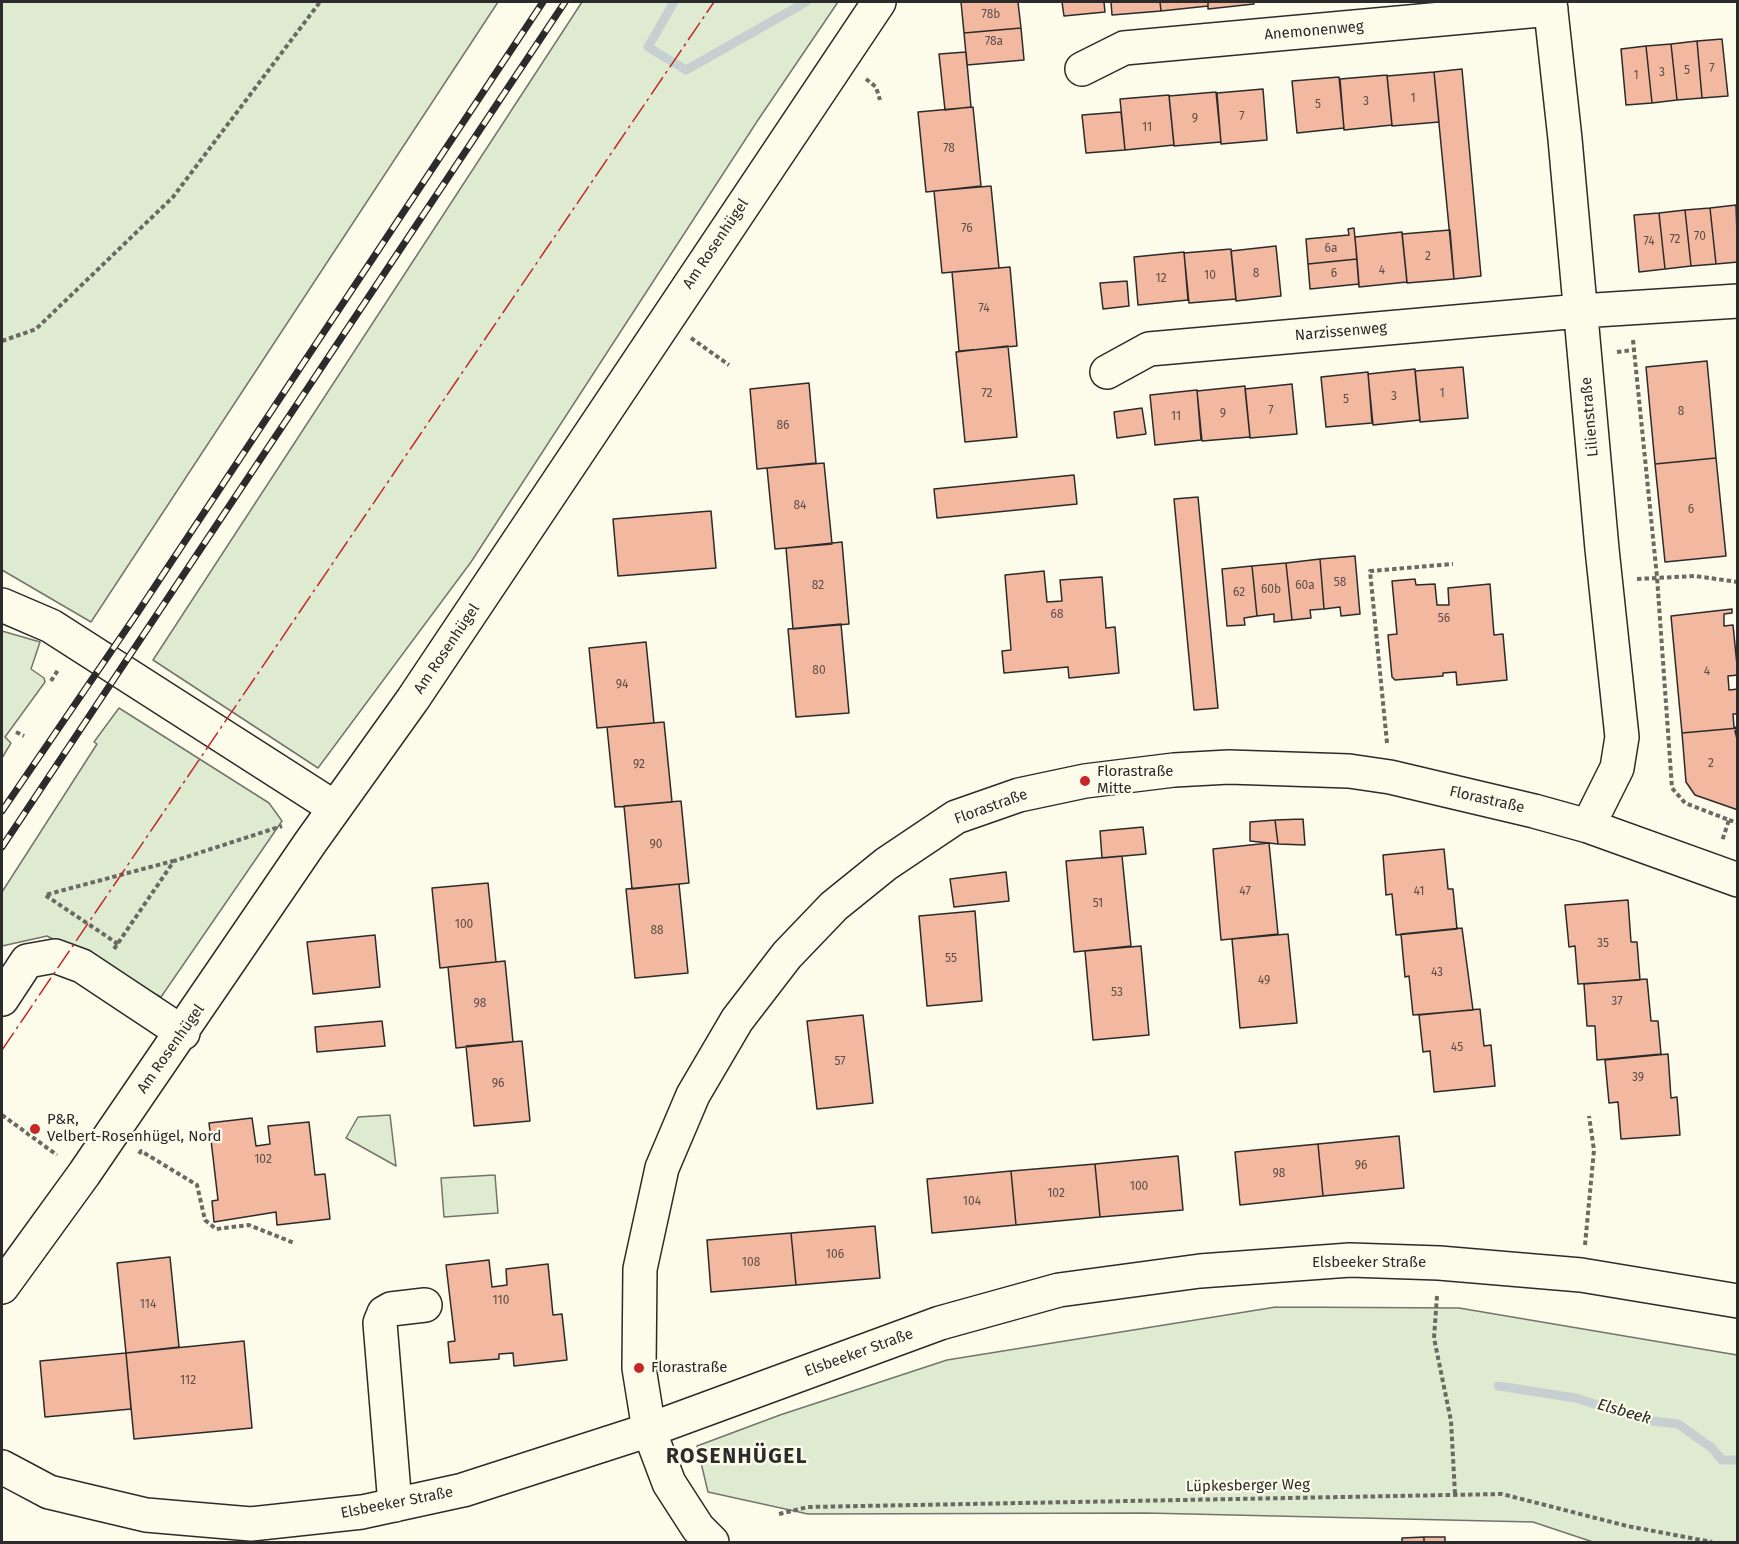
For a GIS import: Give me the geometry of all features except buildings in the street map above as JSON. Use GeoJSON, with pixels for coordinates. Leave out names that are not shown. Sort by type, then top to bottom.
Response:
{"type":"FeatureCollection","features":[{"type":"Feature","properties":{"kind":"street","name":"Am Rosenhügel"},"geometry":{"type":"LineString","coordinates":[[2,1287],[183,1033],[335,808],[413,699],[879,2]]}},
{"type":"Feature","properties":{"kind":"street","name":"Anemonenweg"},"geometry":{"type":"LineString","coordinates":[[1082,69],[1124,48],[1550,5]]}},
{"type":"Feature","properties":{"kind":"street","name":"Lilienstraße"},"geometry":{"type":"LineString","coordinates":[[1550,5],[1622,737],[1617,768],[1588,826]]}},
{"type":"Feature","properties":{"kind":"street","name":"Narzissenweg"},"geometry":{"type":"LineString","coordinates":[[1107,372],[1149,349],[1580,311],[1737,302]]}},
{"type":"Feature","properties":{"kind":"street"},"geometry":{"type":"LineString","coordinates":[[2,604],[51,626],[335,808]]}},
{"type":"Feature","properties":{"kind":"street","name":"Florastraße"},"geometry":{"type":"LineString","coordinates":[[712,1542],[698,1528],[669,1483],[649,1430],[639,1368],[640,1269],[662,1168],[693,1095],[737,1020],[787,955],[834,906],[886,864],[956,817],[1019,795],[1085,781],[1228,767],[1292,767],[1390,777],[1588,826],[1724,875]]}},
{"type":"Feature","properties":{"kind":"street"},"geometry":{"type":"LineString","coordinates":[[2,999],[27,961],[55,957],[82,966],[183,1033]]}},
{"type":"Feature","properties":{"kind":"street","name":"Elsbeeker Straße"},"geometry":{"type":"LineString","coordinates":[[2,1467],[49,1492],[146,1515],[251,1533],[463,1490],[649,1430],[940,1323],[1059,1290],[1200,1271],[1350,1260],[1439,1263],[1581,1275],[1737,1301]]}},
{"type":"Feature","properties":{"kind":"street"},"geometry":{"type":"LineString","coordinates":[[395,1505],[380,1323],[384,1313],[391,1308],[425,1305]]}},
{"type":"Feature","properties":{"kind":"path"},"geometry":{"type":"LineString","coordinates":[[2,341],[36,329],[173,197],[320,2]]}},
{"type":"Feature","properties":{"kind":"path"},"geometry":{"type":"LineString","coordinates":[[876,87],[880,100]]}},
{"type":"Feature","properties":{"kind":"path"},"geometry":{"type":"LineString","coordinates":[[1630,308],[1657,577],[1672,788],[1686,803],[1737,824]]}},
{"type":"Feature","properties":{"kind":"path"},"geometry":{"type":"LineString","coordinates":[[665,321],[729,365]]}},
{"type":"Feature","properties":{"kind":"path"},"geometry":{"type":"LineString","coordinates":[[1390,777],[1370,571],[1453,564]]}},
{"type":"Feature","properties":{"kind":"path"},"geometry":{"type":"LineString","coordinates":[[1634,580],[1695,576],[1737,582]]}},
{"type":"Feature","properties":{"kind":"path"},"geometry":{"type":"LineString","coordinates":[[16,732],[24,736]]}},
{"type":"Feature","properties":{"kind":"path"},"geometry":{"type":"LineString","coordinates":[[1724,875],[1729,820]]}},
{"type":"Feature","properties":{"kind":"path"},"geometry":{"type":"LineString","coordinates":[[118,944],[45,895],[174,861],[286,825]]}},
{"type":"Feature","properties":{"kind":"path"},"geometry":{"type":"LineString","coordinates":[[97,975],[174,861]]}},
{"type":"Feature","properties":{"kind":"path"},"geometry":{"type":"LineString","coordinates":[[2,1115],[46,1148]]}},
{"type":"Feature","properties":{"kind":"path"},"geometry":{"type":"LineString","coordinates":[[1589,1116],[1594,1150],[1589,1216]]}},
{"type":"Feature","properties":{"kind":"path"},"geometry":{"type":"LineString","coordinates":[[141,1151],[197,1185],[205,1220],[216,1229],[249,1225],[294,1243]]}},
{"type":"Feature","properties":{"kind":"path"},"geometry":{"type":"LineString","coordinates":[[1439,1263],[1434,1338],[1451,1421],[1455,1494]]}},
{"type":"Feature","properties":{"kind":"path","name":"Lüpkesberger Weg"},"geometry":{"type":"LineString","coordinates":[[779,1514],[808,1507],[1502,1494],[1627,1526],[1712,1542]]}},
{"type":"Feature","properties":{"kind":"green space"},"geometry":{"type":"Polygon","coordinates":[[[2,2],[498,2],[91,622],[2,570],[2,2]]]}},
{"type":"Feature","properties":{"kind":"green space"},"geometry":{"type":"Polygon","coordinates":[[[582,2],[838,2],[758,120],[471,562],[318,768],[153,660],[582,2]]]}},
{"type":"Feature","properties":{"kind":"green space"},"geometry":{"type":"Polygon","coordinates":[[[2,631],[40,642],[31,669],[44,678],[45,682],[5,737],[11,743],[2,758],[2,631]]]}},
{"type":"Feature","properties":{"kind":"green space"},"geometry":{"type":"Polygon","coordinates":[[[119,708],[269,803],[282,821],[161,997],[47,936],[2,946],[2,892],[97,744],[94,742],[119,708]]]}},
{"type":"Feature","properties":{"kind":"green space"},"geometry":{"type":"Polygon","coordinates":[[[390,1115],[396,1166],[346,1138],[358,1117],[390,1115]]]}},
{"type":"Feature","properties":{"kind":"green space"},"geometry":{"type":"Polygon","coordinates":[[[495,1175],[498,1213],[444,1217],[441,1178],[495,1175]]]}},
{"type":"Feature","properties":{"kind":"green space"},"geometry":{"type":"Polygon","coordinates":[[[1276,1307],[1459,1308],[1737,1355],[1737,1542],[1593,1542],[1533,1522],[1146,1513],[808,1514],[708,1492],[697,1446],[780,1415],[947,1360],[1276,1307]]]}},
{"type":"Feature","properties":{"kind":"waterway"},"geometry":{"type":"LineString","coordinates":[[674,2],[648,47],[686,70],[806,2]]}},
{"type":"Feature","properties":{"kind":"waterway","name":"Elsbeek"},"geometry":{"type":"LineString","coordinates":[[1498,1386],[1576,1398],[1644,1420],[1678,1424],[1712,1448],[1722,1460],[1738,1460]]}},
{"type":"Feature","properties":{"kind":"railway"},"geometry":{"type":"LineString","coordinates":[[2,811],[136,615],[543,2]]}},
{"type":"Feature","properties":{"kind":"railway"},"geometry":{"type":"LineString","coordinates":[[2,847],[565,2]]}},
{"type":"Feature","properties":{"kind":"power"},"geometry":{"type":"LineString","coordinates":[[2,1050],[714,2]]}},
{"type":"Feature","properties":{"kind":"place","name":"Florastraße Mitte"},"geometry":{"type":"Point","coordinates":[1085,781]}},
{"type":"Feature","properties":{"kind":"place","name":"P&R, Velbert-Rosenhügel, Nord"},"geometry":{"type":"Point","coordinates":[35,1129]}},
{"type":"Feature","properties":{"kind":"place","name":"Florastraße"},"geometry":{"type":"Point","coordinates":[639,1368]}},
{"type":"Feature","properties":{"kind":"district","name":"ROSENHÜGEL"},"geometry":{"type":"Point","coordinates":[737,1457]}}]}
